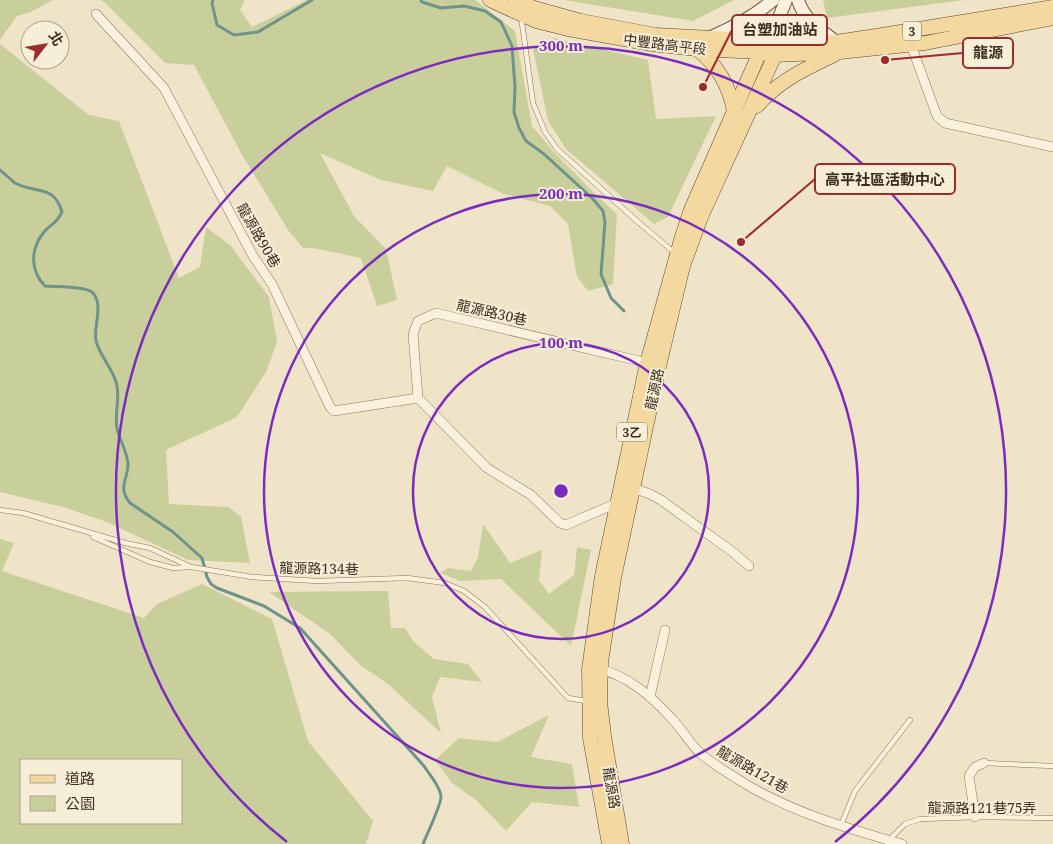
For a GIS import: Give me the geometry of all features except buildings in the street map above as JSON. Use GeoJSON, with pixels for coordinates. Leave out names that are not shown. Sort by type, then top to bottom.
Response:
{"type":"FeatureCollection","features":[{"type":"Feature","properties":{"kind":"main road","name":"中豐路高平段"},"geometry":{"type":"LineString","coordinates":[[490,0],[536,22],[652,44],[698,49],[760,52],[775,55],[1053,18]]}},
{"type":"Feature","properties":{"kind":"main road","name":"中豐路高平段"},"geometry":{"type":"LineString","coordinates":[[516,0],[534,8],[581,20],[656,35],[770,40],[838,47]]}},
{"type":"Feature","properties":{"kind":"main road","name":"中豐路高平段"},"geometry":{"type":"LineString","coordinates":[[910,38],[1053,7]]}},
{"type":"Feature","properties":{"kind":"main road","name":"3乙"},"geometry":{"type":"LineString","coordinates":[[594,669],[613,586],[627,486],[677,254],[690,212],[760,52],[770,40]]}},
{"type":"Feature","properties":{"kind":"main road"},"geometry":{"type":"LineString","coordinates":[[770,40],[775,55]]}},
{"type":"Feature","properties":{"kind":"main road"},"geometry":{"type":"LineString","coordinates":[[747,118],[769,92],[789,77],[838,47]]}},
{"type":"Feature","properties":{"kind":"main road"},"geometry":{"type":"LineString","coordinates":[[698,49],[720,73],[727,86],[734,111]]}},
{"type":"Feature","properties":{"kind":"main road","name":"龍源路"},"geometry":{"type":"LineString","coordinates":[[653,364],[691,242],[775,55]]}},
{"type":"Feature","properties":{"kind":"main road","name":"3乙"},"geometry":{"type":"LineString","coordinates":[[609,844],[590,738],[595,702],[595,616],[617,503],[627,486]]}},
{"type":"Feature","properties":{"kind":"main road","name":"龍源路"},"geometry":{"type":"LineString","coordinates":[[595,702],[604,736],[622,844]]}},
{"type":"Feature","properties":{"kind":"street"},"geometry":{"type":"LineString","coordinates":[[708,38],[734,27],[773,0]]}},
{"type":"Feature","properties":{"kind":"street"},"geometry":{"type":"LineString","coordinates":[[770,40],[786,0]]}},
{"type":"Feature","properties":{"kind":"street"},"geometry":{"type":"LineString","coordinates":[[798,0],[802,12],[838,47]]}},
{"type":"Feature","properties":{"kind":"street","name":"龍源路90巷"},"geometry":{"type":"LineString","coordinates":[[96,14],[164,88],[253,256],[272,284],[330,407],[334,411],[418,398]]}},
{"type":"Feature","properties":{"kind":"street"},"geometry":{"type":"LineString","coordinates":[[910,38],[937,116],[945,123],[1053,147]]}},
{"type":"Feature","properties":{"kind":"street","name":"龍源路30巷"},"geometry":{"type":"LineString","coordinates":[[418,398],[413,334],[418,320],[436,313],[653,364]]}},
{"type":"Feature","properties":{"kind":"street"},"geometry":{"type":"LineString","coordinates":[[418,398],[487,468],[531,495],[560,523],[566,525],[617,503]]}},
{"type":"Feature","properties":{"kind":"street"},"geometry":{"type":"LineString","coordinates":[[627,486],[661,500],[749,566]]}},
{"type":"Feature","properties":{"kind":"street"},"geometry":{"type":"LineString","coordinates":[[650,697],[665,630]]}},
{"type":"Feature","properties":{"kind":"street","name":"龍源路121巷"},"geometry":{"type":"LineString","coordinates":[[594,669],[617,674],[650,697],[673,720],[700,753],[740,781],[782,803],[840,826],[902,844]]}},
{"type":"Feature","properties":{"kind":"street"},"geometry":{"type":"LineString","coordinates":[[975,817],[969,776],[976,767],[984,763]]}},
{"type":"Feature","properties":{"kind":"lane"},"geometry":{"type":"LineString","coordinates":[[521,15],[533,103],[545,132],[557,150],[677,254]]}},
{"type":"Feature","properties":{"kind":"lane","name":"龍源路134巷"},"geometry":{"type":"LineString","coordinates":[[0,510],[23,513],[125,544],[150,548],[194,567],[213,571],[252,577],[317,581],[407,578],[445,583],[464,591],[485,607],[568,698],[595,702]]}},
{"type":"Feature","properties":{"kind":"lane"},"geometry":{"type":"LineString","coordinates":[[76,529],[150,562],[173,568],[194,567]]}},
{"type":"Feature","properties":{"kind":"lane"},"geometry":{"type":"LineString","coordinates":[[840,826],[855,791],[910,720]]}},
{"type":"Feature","properties":{"kind":"lane"},"geometry":{"type":"LineString","coordinates":[[984,763],[1053,766]]}},
{"type":"Feature","properties":{"kind":"lane","name":"龍源路121巷75弄"},"geometry":{"type":"LineString","coordinates":[[889,840],[905,824],[920,818],[1053,818]]}},
{"type":"Feature","properties":{"kind":"green space"},"geometry":{"type":"Polygon","coordinates":[[[0,0],[53,0],[31,12],[17,16],[0,40],[0,0]]]}},
{"type":"Feature","properties":{"kind":"green space"},"geometry":{"type":"Polygon","coordinates":[[[100,0],[245,0],[240,10],[252,27],[307,0],[475,0],[515,31],[532,126],[554,152],[617,214],[613,284],[588,291],[577,277],[568,224],[550,206],[504,194],[447,166],[433,191],[381,180],[320,153],[354,216],[386,249],[397,300],[377,306],[361,258],[313,248],[303,248],[288,230],[241,153],[194,65],[165,63],[100,0]]]}},
{"type":"Feature","properties":{"kind":"green space"},"geometry":{"type":"Polygon","coordinates":[[[564,0],[734,0],[693,21],[564,0]]]}},
{"type":"Feature","properties":{"kind":"green space"},"geometry":{"type":"Polygon","coordinates":[[[823,0],[964,0],[827,18],[823,0]]]}},
{"type":"Feature","properties":{"kind":"green space"},"geometry":{"type":"Polygon","coordinates":[[[554,38],[648,60],[656,119],[716,116],[668,217],[654,224],[566,149],[548,121],[533,49],[554,38]]]}},
{"type":"Feature","properties":{"kind":"green space"},"geometry":{"type":"Polygon","coordinates":[[[0,44],[20,60],[20,70],[33,70],[89,115],[119,121],[179,278],[200,267],[206,227],[230,245],[269,297],[277,342],[266,372],[237,417],[166,450],[169,504],[229,507],[241,517],[250,563],[188,560],[107,522],[63,507],[0,492],[0,44]]]}},
{"type":"Feature","properties":{"kind":"green space"},"geometry":{"type":"Polygon","coordinates":[[[483,524],[510,563],[542,550],[539,580],[549,594],[574,575],[577,547],[591,550],[571,646],[501,579],[461,581],[440,573],[448,568],[471,571],[478,557],[483,524]]]}},
{"type":"Feature","properties":{"kind":"green space"},"geometry":{"type":"Polygon","coordinates":[[[0,539],[14,543],[2,571],[144,618],[157,604],[202,584],[272,619],[308,741],[373,821],[366,844],[0,844],[0,539]]]}},
{"type":"Feature","properties":{"kind":"green space"},"geometry":{"type":"Polygon","coordinates":[[[388,591],[391,628],[405,628],[413,641],[434,659],[468,664],[482,682],[440,677],[432,697],[441,733],[388,684],[360,665],[330,634],[269,592],[388,591]]]}},
{"type":"Feature","properties":{"kind":"green space"},"geometry":{"type":"Polygon","coordinates":[[[549,715],[531,757],[572,764],[579,807],[532,802],[506,831],[476,800],[452,783],[435,760],[459,738],[497,742],[549,715]]]}},
{"type":"Feature","properties":{"kind":"waterway"},"geometry":{"type":"LineString","coordinates":[[213,0],[217,25],[234,35],[258,32],[312,0]]}},
{"type":"Feature","properties":{"kind":"waterway"},"geometry":{"type":"LineString","coordinates":[[421,0],[441,8],[464,6],[485,11],[501,22],[512,46],[515,87],[514,112],[519,128],[526,141],[544,154],[593,199],[603,211],[605,222],[601,274],[611,298],[624,311]]}},
{"type":"Feature","properties":{"kind":"waterway"},"geometry":{"type":"LineString","coordinates":[[0,170],[15,183],[49,193],[59,203],[62,212],[39,239],[34,253],[34,267],[40,280],[45,286],[85,289],[93,293],[96,298],[98,304],[96,341],[114,377],[117,388],[117,428],[128,464],[124,484],[126,497],[130,503],[173,532],[202,558],[211,584],[264,606],[300,628],[424,766],[436,784],[441,800],[423,844]]}},
{"type":"Feature","properties":{"kind":"place","name":"龍源"},"geometry":{"type":"Point","coordinates":[885,60]}},
{"type":"Feature","properties":{"kind":"place","name":"台塑加油站"},"geometry":{"type":"Point","coordinates":[703,87]}},
{"type":"Feature","properties":{"kind":"place","name":"高平社區活動中心"},"geometry":{"type":"Point","coordinates":[741,242]}}]}
